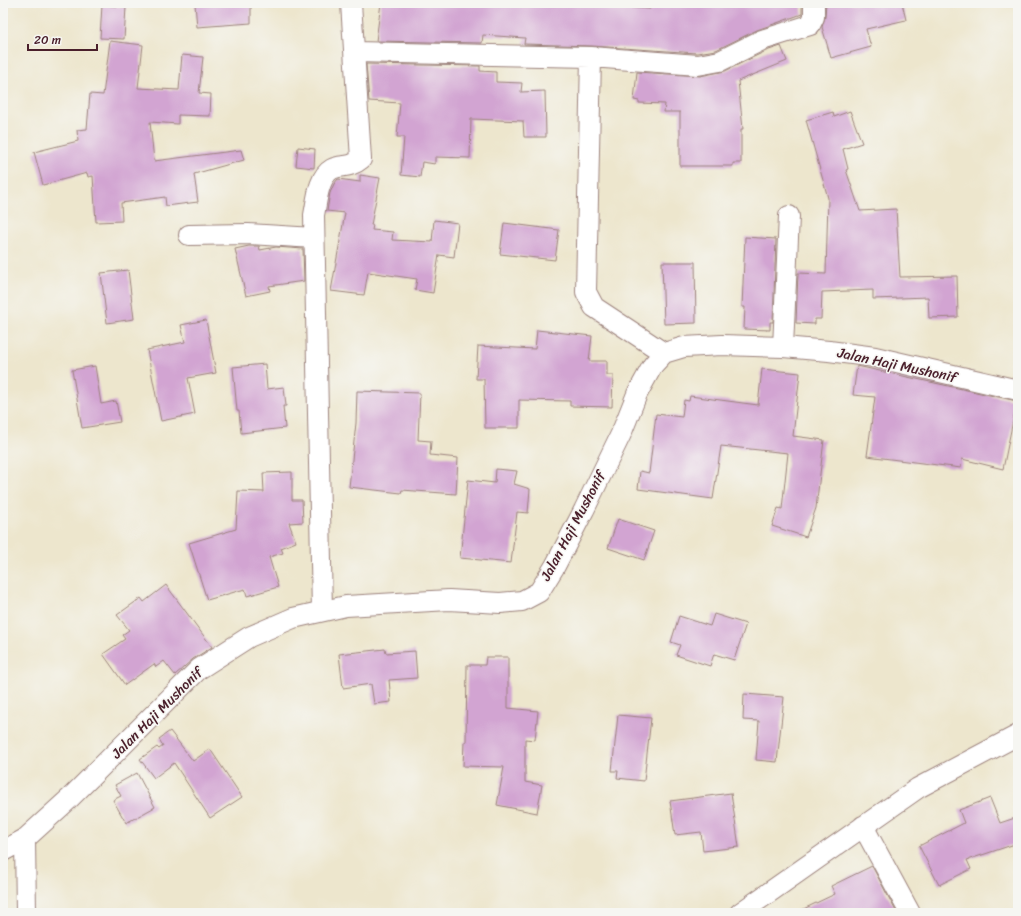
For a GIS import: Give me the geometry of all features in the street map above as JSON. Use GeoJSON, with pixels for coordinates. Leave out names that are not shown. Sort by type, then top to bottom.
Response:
{"type":"FeatureCollection","features":[{"type":"Feature","properties":{"kind":"street"},"geometry":{"type":"LineString","coordinates":[[322,611],[317,402],[317,278],[314,215],[324,176],[333,168],[353,166],[361,159],[351,3]]}},
{"type":"Feature","properties":{"kind":"street"},"geometry":{"type":"LineString","coordinates":[[355,52],[591,57],[636,59],[698,65],[720,61],[762,40],[810,25],[814,16],[814,3]]}},
{"type":"Feature","properties":{"kind":"street"},"geometry":{"type":"LineString","coordinates":[[591,57],[586,292],[594,307],[664,353]]}},
{"type":"Feature","properties":{"kind":"street"},"geometry":{"type":"LineString","coordinates":[[783,347],[788,216]]}},
{"type":"Feature","properties":{"kind":"street"},"geometry":{"type":"LineString","coordinates":[[189,235],[248,234],[314,238]]}},
{"type":"Feature","properties":{"kind":"street","name":"Jalan Haji Mushonif"},"geometry":{"type":"LineString","coordinates":[[3,851],[25,839],[98,772],[199,669],[249,637],[293,618],[346,606],[449,600],[500,603],[522,601],[539,592],[555,566],[584,510],[621,434],[637,394],[653,365],[664,353],[684,347],[722,345],[783,347],[875,358],[1018,390]]}},
{"type":"Feature","properties":{"kind":"street"},"geometry":{"type":"LineString","coordinates":[[740,913],[918,788],[1018,735]]}},
{"type":"Feature","properties":{"kind":"street"},"geometry":{"type":"LineString","coordinates":[[863,826],[910,913]]}},
{"type":"Feature","properties":{"kind":"street"},"geometry":{"type":"LineString","coordinates":[[25,839],[26,913]]}},
{"type":"Feature","properties":{"kind":"building"},"geometry":{"type":"Polygon","coordinates":[[[251,3],[251,23],[197,27],[195,4],[251,3]]]}},
{"type":"Feature","properties":{"kind":"building"},"geometry":{"type":"Polygon","coordinates":[[[381,3],[579,3],[650,9],[651,3],[802,3],[802,14],[757,30],[716,50],[697,53],[592,46],[524,44],[525,38],[483,35],[482,43],[376,41],[381,3]]]}},
{"type":"Feature","properties":{"kind":"building"},"geometry":{"type":"Polygon","coordinates":[[[826,3],[902,3],[906,20],[866,29],[871,47],[831,58],[822,27],[825,17],[826,3]]]}},
{"type":"Feature","properties":{"kind":"building"},"geometry":{"type":"Polygon","coordinates":[[[102,5],[126,7],[124,39],[100,38],[102,5]]]}},
{"type":"Feature","properties":{"kind":"building"},"geometry":{"type":"Polygon","coordinates":[[[110,41],[143,45],[138,88],[179,90],[182,55],[203,57],[199,93],[211,94],[210,116],[178,115],[178,124],[150,122],[154,161],[241,150],[244,160],[194,174],[198,202],[166,206],[165,197],[121,203],[122,221],[96,222],[93,176],[88,177],[87,173],[43,185],[34,152],[78,141],[77,130],[87,129],[90,94],[103,95],[110,41]]]}},
{"type":"Feature","properties":{"kind":"building"},"geometry":{"type":"Polygon","coordinates":[[[781,46],[787,61],[738,81],[743,129],[741,129],[741,163],[733,163],[733,166],[680,166],[680,112],[664,112],[665,104],[639,103],[639,101],[634,100],[637,72],[700,76],[725,71],[766,51],[781,46]]]}},
{"type":"Feature","properties":{"kind":"building"},"geometry":{"type":"Polygon","coordinates":[[[366,64],[480,66],[480,71],[496,72],[496,82],[522,83],[521,92],[545,91],[546,137],[524,137],[523,121],[471,119],[470,158],[435,157],[435,164],[422,162],[420,177],[401,175],[404,137],[397,137],[400,103],[369,101],[366,64]]]}},
{"type":"Feature","properties":{"kind":"building"},"geometry":{"type":"Polygon","coordinates":[[[850,111],[862,143],[843,149],[848,169],[846,170],[860,211],[896,209],[900,277],[957,276],[958,317],[929,318],[928,297],[873,299],[873,290],[822,292],[821,319],[815,319],[815,324],[796,323],[798,273],[826,274],[828,198],[806,120],[833,112],[834,117],[850,111]]]}},
{"type":"Feature","properties":{"kind":"building"},"geometry":{"type":"Polygon","coordinates":[[[298,147],[315,149],[314,168],[296,166],[298,147]]]}},
{"type":"Feature","properties":{"kind":"building"},"geometry":{"type":"Polygon","coordinates":[[[360,175],[380,178],[371,225],[373,225],[372,230],[393,232],[392,240],[432,242],[434,220],[458,223],[454,257],[439,255],[433,293],[415,290],[417,279],[368,272],[364,295],[331,291],[345,213],[327,211],[330,193],[338,179],[360,182],[360,175]]]}},
{"type":"Feature","properties":{"kind":"building"},"geometry":{"type":"Polygon","coordinates":[[[504,223],[559,230],[555,260],[500,254],[504,223]]]}},
{"type":"Feature","properties":{"kind":"building"},"geometry":{"type":"Polygon","coordinates":[[[745,237],[776,239],[773,322],[770,322],[770,330],[744,329],[745,307],[742,307],[745,237]]]}},
{"type":"Feature","properties":{"kind":"building"},"geometry":{"type":"Polygon","coordinates":[[[249,246],[259,246],[260,250],[276,247],[303,249],[304,281],[269,286],[270,291],[246,296],[235,249],[249,246]]]}},
{"type":"Feature","properties":{"kind":"building"},"geometry":{"type":"Polygon","coordinates":[[[662,262],[695,262],[696,323],[664,324],[662,262]]]}},
{"type":"Feature","properties":{"kind":"building"},"geometry":{"type":"Polygon","coordinates":[[[128,270],[134,319],[107,323],[101,273],[128,270]]]}},
{"type":"Feature","properties":{"kind":"building"},"geometry":{"type":"Polygon","coordinates":[[[206,320],[216,373],[188,378],[195,414],[161,421],[147,350],[185,342],[181,325],[206,320]]]}},
{"type":"Feature","properties":{"kind":"building"},"geometry":{"type":"Polygon","coordinates":[[[537,330],[592,336],[589,361],[607,361],[607,375],[613,375],[612,407],[570,406],[570,401],[519,400],[519,428],[485,428],[484,379],[476,379],[478,346],[535,349],[537,330]]]}},
{"type":"Feature","properties":{"kind":"building"},"geometry":{"type":"Polygon","coordinates":[[[265,364],[267,389],[284,387],[286,406],[283,406],[285,428],[241,433],[239,411],[237,411],[233,367],[265,364]]]}},
{"type":"Feature","properties":{"kind":"building"},"geometry":{"type":"Polygon","coordinates":[[[95,366],[101,404],[116,401],[120,422],[82,428],[72,370],[95,366]]]}},
{"type":"Feature","properties":{"kind":"building"},"geometry":{"type":"Polygon","coordinates":[[[857,366],[1017,401],[1003,469],[962,459],[961,468],[867,456],[875,397],[853,395],[857,366]]]}},
{"type":"Feature","properties":{"kind":"building"},"geometry":{"type":"Polygon","coordinates":[[[762,369],[800,373],[793,436],[824,440],[816,508],[806,537],[772,526],[778,508],[782,509],[788,453],[721,446],[713,499],[638,489],[640,471],[649,473],[656,414],[682,417],[684,400],[689,401],[690,396],[758,405],[762,369]]]}},
{"type":"Feature","properties":{"kind":"building"},"geometry":{"type":"Polygon","coordinates":[[[357,391],[420,393],[418,440],[431,441],[430,455],[458,458],[456,494],[402,490],[401,493],[349,487],[356,423],[357,391]]]}},
{"type":"Feature","properties":{"kind":"building"},"geometry":{"type":"Polygon","coordinates":[[[496,469],[517,471],[514,484],[530,489],[528,513],[517,512],[511,563],[460,558],[468,480],[495,483],[496,469]]]}},
{"type":"Feature","properties":{"kind":"building"},"geometry":{"type":"Polygon","coordinates":[[[292,472],[292,500],[302,500],[303,522],[289,523],[296,542],[281,548],[283,553],[269,557],[278,587],[247,596],[245,589],[207,600],[189,543],[236,529],[238,491],[264,492],[263,473],[292,472]]]}},
{"type":"Feature","properties":{"kind":"building"},"geometry":{"type":"Polygon","coordinates":[[[618,519],[654,531],[644,560],[608,548],[618,519]]]}},
{"type":"Feature","properties":{"kind":"building"},"geometry":{"type":"Polygon","coordinates":[[[166,585],[212,647],[193,659],[175,675],[164,661],[156,667],[154,664],[125,685],[103,654],[125,639],[122,635],[129,630],[117,615],[141,598],[144,602],[166,585]]]}},
{"type":"Feature","properties":{"kind":"building"},"geometry":{"type":"Polygon","coordinates":[[[714,614],[746,624],[734,660],[714,654],[710,666],[676,655],[680,645],[671,642],[679,616],[710,626],[714,614]]]}},
{"type":"Feature","properties":{"kind":"building"},"geometry":{"type":"Polygon","coordinates":[[[385,649],[386,653],[415,651],[417,678],[389,680],[391,702],[374,704],[371,684],[343,688],[339,654],[385,649]]]}},
{"type":"Feature","properties":{"kind":"building"},"geometry":{"type":"Polygon","coordinates":[[[486,657],[508,657],[508,708],[538,711],[535,740],[525,739],[525,782],[542,785],[537,813],[497,805],[504,767],[463,766],[464,742],[466,742],[467,665],[485,665],[486,657]]]}},
{"type":"Feature","properties":{"kind":"building"},"geometry":{"type":"Polygon","coordinates":[[[744,694],[784,697],[777,762],[756,760],[759,721],[743,720],[744,694]]]}},
{"type":"Feature","properties":{"kind":"building"},"geometry":{"type":"Polygon","coordinates":[[[618,715],[651,718],[644,781],[617,778],[618,771],[612,771],[618,715]]]}},
{"type":"Feature","properties":{"kind":"building"},"geometry":{"type":"Polygon","coordinates":[[[170,731],[193,761],[210,749],[242,797],[210,818],[174,763],[154,778],[140,759],[157,747],[159,749],[163,746],[159,739],[170,731]]]}},
{"type":"Feature","properties":{"kind":"building"},"geometry":{"type":"Polygon","coordinates":[[[137,773],[155,807],[126,823],[113,800],[121,796],[115,785],[137,773]]]}},
{"type":"Feature","properties":{"kind":"building"},"geometry":{"type":"Polygon","coordinates":[[[731,793],[739,847],[703,851],[701,832],[675,835],[670,801],[731,793]]]}},
{"type":"Feature","properties":{"kind":"building"},"geometry":{"type":"Polygon","coordinates":[[[990,798],[1000,823],[1018,817],[1018,843],[967,860],[971,869],[939,885],[919,846],[964,823],[959,810],[990,798]]]}},
{"type":"Feature","properties":{"kind":"building"},"geometry":{"type":"Polygon","coordinates":[[[872,866],[897,913],[795,913],[835,894],[831,886],[872,866]]]}}]}
